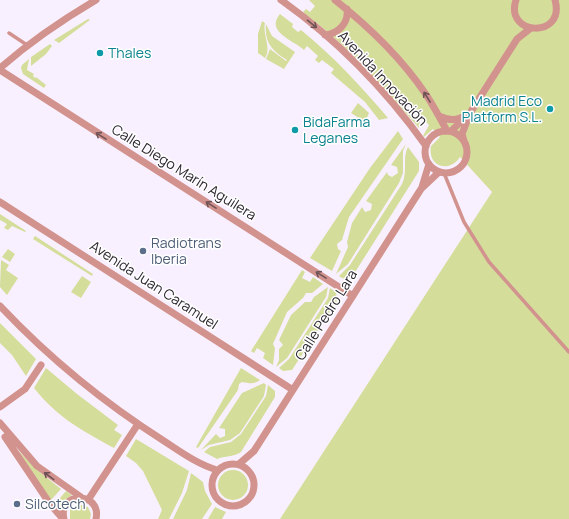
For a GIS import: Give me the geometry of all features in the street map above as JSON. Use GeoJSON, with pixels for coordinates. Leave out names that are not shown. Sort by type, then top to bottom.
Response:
{"type":"FeatureCollection","features":[{"type":"Feature","properties":{"kind":"street"},"geometry":{"type":"LineString","coordinates":[[0,69],[27,45],[58,23],[96,0]]}},
{"type":"Feature","properties":{"kind":"street","name":"Avenida Innovación"},"geometry":{"type":"LineString","coordinates":[[281,0],[325,35],[374,83],[426,146]]}},
{"type":"Feature","properties":{"kind":"street","name":"Avenida Innovación"},"geometry":{"type":"LineString","coordinates":[[335,0],[347,9],[398,60],[425,93],[449,131]]}},
{"type":"Feature","properties":{"kind":"street"},"geometry":{"type":"LineString","coordinates":[[470,113],[449,131],[434,134],[426,146],[426,159],[429,164],[441,172],[456,170],[465,162],[467,149],[462,134],[470,113],[517,39],[531,28],[544,27],[554,19],[556,12],[555,0]]}},
{"type":"Feature","properties":{"kind":"street"},"geometry":{"type":"LineString","coordinates":[[513,1],[515,14],[519,21],[531,28]]}},
{"type":"Feature","properties":{"kind":"street"},"geometry":{"type":"LineString","coordinates":[[325,35],[331,35],[342,26],[347,17],[347,9]]}},
{"type":"Feature","properties":{"kind":"street"},"geometry":{"type":"LineString","coordinates":[[517,39],[519,21]]}},
{"type":"Feature","properties":{"kind":"street","name":"Calle Diego Marín Aguilera"},"geometry":{"type":"LineString","coordinates":[[0,69],[353,296]]}},
{"type":"Feature","properties":{"kind":"street"},"geometry":{"type":"LineString","coordinates":[[439,116],[447,120],[453,120],[470,113]]}},
{"type":"Feature","properties":{"kind":"street"},"geometry":{"type":"LineString","coordinates":[[449,131],[459,135],[464,141]]}},
{"type":"Feature","properties":{"kind":"street","name":"Calle Pedro Lara"},"geometry":{"type":"LineString","coordinates":[[249,471],[252,455],[421,189],[429,164]]}},
{"type":"Feature","properties":{"kind":"street","name":"Calle Pedro Lara"},"geometry":{"type":"LineString","coordinates":[[421,189],[441,172]]}},
{"type":"Feature","properties":{"kind":"street","name":"Avenida Juan Caramuel"},"geometry":{"type":"LineString","coordinates":[[0,202],[293,390]]}},
{"type":"Feature","properties":{"kind":"street"},"geometry":{"type":"LineString","coordinates":[[0,306],[72,374],[138,424],[200,464],[217,470]]}},
{"type":"Feature","properties":{"kind":"street"},"geometry":{"type":"LineString","coordinates":[[0,407],[26,389],[41,365]]}},
{"type":"Feature","properties":{"kind":"street"},"geometry":{"type":"LineString","coordinates":[[0,424],[37,466],[95,507],[96,519]]}},
{"type":"Feature","properties":{"kind":"street"},"geometry":{"type":"LineString","coordinates":[[85,499],[138,424]]}},
{"type":"Feature","properties":{"kind":"street"},"geometry":{"type":"LineString","coordinates":[[0,428],[46,498],[64,519]]}},
{"type":"Feature","properties":{"kind":"street","name":"Calle Pedro Lara"},"geometry":{"type":"LineString","coordinates":[[239,464],[252,455]]}},
{"type":"Feature","properties":{"kind":"street"},"geometry":{"type":"LineString","coordinates":[[200,464],[212,478]]}},
{"type":"Feature","properties":{"kind":"street"},"geometry":{"type":"LineString","coordinates":[[228,464],[239,464],[249,471],[254,483],[252,495],[242,504],[236,506],[223,504],[218,500],[212,488],[212,478],[217,470],[228,464]]}},
{"type":"Feature","properties":{"kind":"street"},"geometry":{"type":"LineString","coordinates":[[64,519],[63,511],[68,502],[76,498],[85,499]]}},
{"type":"Feature","properties":{"kind":"lane"},"geometry":{"type":"LineString","coordinates":[[9,32],[27,45]]}},
{"type":"Feature","properties":{"kind":"lane"},"geometry":{"type":"LineString","coordinates":[[441,172],[464,222],[489,262],[569,352]]}},
{"type":"Feature","properties":{"kind":"green space"},"geometry":{"type":"Polygon","coordinates":[[[309,0],[569,0],[569,519],[280,519],[492,192],[460,157],[450,165],[445,166],[436,163],[432,159],[431,146],[440,137],[433,129],[424,137],[423,136],[429,125],[390,85],[399,103],[416,122],[419,119],[419,128],[361,63],[364,60],[367,64],[369,62],[341,33],[346,42],[360,57],[357,59],[329,33],[303,12],[306,9],[310,12],[315,6],[309,0]]]}},
{"type":"Feature","properties":{"kind":"green space"},"geometry":{"type":"Polygon","coordinates":[[[280,14],[293,24],[292,27],[298,32],[301,30],[335,61],[388,118],[379,120],[365,102],[331,73],[334,69],[322,60],[319,63],[315,60],[318,56],[307,46],[304,50],[282,35],[276,26],[276,20],[280,14]]]}},
{"type":"Feature","properties":{"kind":"green space"},"geometry":{"type":"Polygon","coordinates":[[[88,19],[90,20],[59,43],[54,40],[88,19]]]}},
{"type":"Feature","properties":{"kind":"green space"},"geometry":{"type":"Polygon","coordinates":[[[262,21],[265,23],[264,27],[268,50],[265,58],[258,53],[258,34],[262,21]]]}},
{"type":"Feature","properties":{"kind":"green space"},"geometry":{"type":"Polygon","coordinates":[[[266,24],[272,36],[295,52],[284,69],[266,59],[270,49],[286,61],[287,60],[277,53],[270,45],[266,36],[266,24]]]}},
{"type":"Feature","properties":{"kind":"green space"},"geometry":{"type":"Polygon","coordinates":[[[50,44],[52,46],[46,54],[31,66],[31,57],[50,44]]]}},
{"type":"Feature","properties":{"kind":"green space"},"geometry":{"type":"Polygon","coordinates":[[[29,59],[27,70],[34,74],[33,76],[35,78],[36,77],[46,85],[44,88],[23,74],[21,68],[22,65],[29,59]]]}},
{"type":"Feature","properties":{"kind":"green space"},"geometry":{"type":"Polygon","coordinates":[[[358,103],[369,113],[365,122],[351,113],[358,103]]]}},
{"type":"Feature","properties":{"kind":"green space"},"geometry":{"type":"Polygon","coordinates":[[[398,131],[403,139],[349,217],[342,240],[337,244],[338,249],[341,251],[332,271],[310,258],[370,168],[398,131]]]}},
{"type":"Feature","properties":{"kind":"green space"},"geometry":{"type":"Polygon","coordinates":[[[406,144],[403,151],[403,173],[399,183],[348,264],[336,274],[348,247],[347,242],[352,223],[362,207],[365,212],[371,210],[372,204],[366,201],[387,172],[388,175],[392,177],[398,173],[397,167],[391,165],[406,144]]]}},
{"type":"Feature","properties":{"kind":"green space"},"geometry":{"type":"Polygon","coordinates":[[[408,147],[419,162],[419,171],[352,277],[347,279],[342,278],[339,276],[350,265],[402,184],[405,174],[405,156],[408,147]]]}},
{"type":"Feature","properties":{"kind":"green space"},"geometry":{"type":"Polygon","coordinates":[[[0,214],[26,231],[25,232],[12,226],[8,230],[4,228],[7,224],[0,220],[0,214]]]}},
{"type":"Feature","properties":{"kind":"green space"},"geometry":{"type":"Polygon","coordinates":[[[35,236],[93,274],[92,276],[33,239],[35,236]]]}},
{"type":"Feature","properties":{"kind":"green space"},"geometry":{"type":"Polygon","coordinates":[[[8,249],[15,254],[10,262],[2,257],[8,249]]]}},
{"type":"Feature","properties":{"kind":"green space"},"geometry":{"type":"Polygon","coordinates":[[[1,260],[9,265],[6,270],[18,278],[7,295],[0,287],[1,260]]]}},
{"type":"Feature","properties":{"kind":"green space"},"geometry":{"type":"Polygon","coordinates":[[[302,270],[305,272],[302,278],[310,282],[313,277],[323,284],[312,293],[306,293],[303,298],[287,312],[273,344],[275,348],[273,365],[263,358],[265,353],[257,348],[254,353],[251,351],[302,270]]]}},
{"type":"Feature","properties":{"kind":"green space"},"geometry":{"type":"Polygon","coordinates":[[[82,276],[91,282],[81,298],[71,292],[82,276]]]}},
{"type":"Feature","properties":{"kind":"green space"},"geometry":{"type":"Polygon","coordinates":[[[328,287],[326,297],[287,358],[276,367],[279,360],[279,349],[283,345],[279,340],[291,315],[305,302],[311,302],[314,297],[328,287]]]}},
{"type":"Feature","properties":{"kind":"green space"},"geometry":{"type":"Polygon","coordinates":[[[330,288],[336,292],[337,301],[292,370],[283,371],[279,368],[289,359],[328,298],[330,288]]]}},
{"type":"Feature","properties":{"kind":"green space"},"geometry":{"type":"Polygon","coordinates":[[[0,323],[36,359],[26,376],[12,355],[0,343],[0,323]]]}},
{"type":"Feature","properties":{"kind":"green space"},"geometry":{"type":"Polygon","coordinates":[[[46,368],[118,425],[114,430],[122,435],[114,448],[70,422],[52,407],[34,388],[46,368]]]}},
{"type":"Feature","properties":{"kind":"green space"},"geometry":{"type":"Polygon","coordinates":[[[241,368],[260,380],[253,383],[242,382],[239,384],[238,390],[198,448],[196,447],[241,368]]]}},
{"type":"Feature","properties":{"kind":"green space"},"geometry":{"type":"Polygon","coordinates":[[[264,383],[266,385],[264,396],[240,433],[230,440],[209,445],[201,450],[216,434],[220,438],[225,436],[225,429],[219,428],[242,393],[264,383]]]}},
{"type":"Feature","properties":{"kind":"green space"},"geometry":{"type":"Polygon","coordinates":[[[268,385],[275,391],[275,397],[241,452],[236,455],[217,459],[204,452],[210,447],[231,442],[241,434],[266,396],[268,385]]]}},
{"type":"Feature","properties":{"kind":"green space"},"geometry":{"type":"Polygon","coordinates":[[[136,439],[189,471],[182,493],[169,519],[158,519],[162,510],[143,471],[136,463],[126,456],[136,439]]]}},
{"type":"Feature","properties":{"kind":"green space"},"geometry":{"type":"Polygon","coordinates":[[[17,449],[36,469],[61,489],[51,500],[17,449]]]}},
{"type":"Feature","properties":{"kind":"green space"},"geometry":{"type":"Polygon","coordinates":[[[233,470],[244,474],[248,485],[244,496],[233,500],[222,496],[218,485],[222,474],[233,470]]]}},
{"type":"Feature","properties":{"kind":"green space"},"geometry":{"type":"Polygon","coordinates":[[[191,473],[203,482],[205,491],[212,504],[202,519],[173,519],[187,490],[191,473]]]}},
{"type":"Feature","properties":{"kind":"green space"},"geometry":{"type":"Polygon","coordinates":[[[66,491],[72,495],[62,502],[60,510],[55,504],[66,491]]]}},
{"type":"Feature","properties":{"kind":"green space"},"geometry":{"type":"Polygon","coordinates":[[[78,504],[88,507],[91,514],[90,519],[70,519],[70,510],[78,504]]]}},
{"type":"Feature","properties":{"kind":"green space"},"geometry":{"type":"Polygon","coordinates":[[[215,507],[226,512],[222,519],[208,519],[215,507]]]}},
{"type":"Feature","properties":{"kind":"place","name":"Thales"},"geometry":{"type":"Point","coordinates":[100,53]}},
{"type":"Feature","properties":{"kind":"place","name":"Madrid Eco Platform S.L."},"geometry":{"type":"Point","coordinates":[550,109]}},
{"type":"Feature","properties":{"kind":"place","name":"BidaFarma Leganes"},"geometry":{"type":"Point","coordinates":[295,130]}},
{"type":"Feature","properties":{"kind":"place","name":"Radiotrans Iberia"},"geometry":{"type":"Point","coordinates":[143,251]}},
{"type":"Feature","properties":{"kind":"place","name":"Silcotech"},"geometry":{"type":"Point","coordinates":[17,504]}}]}
